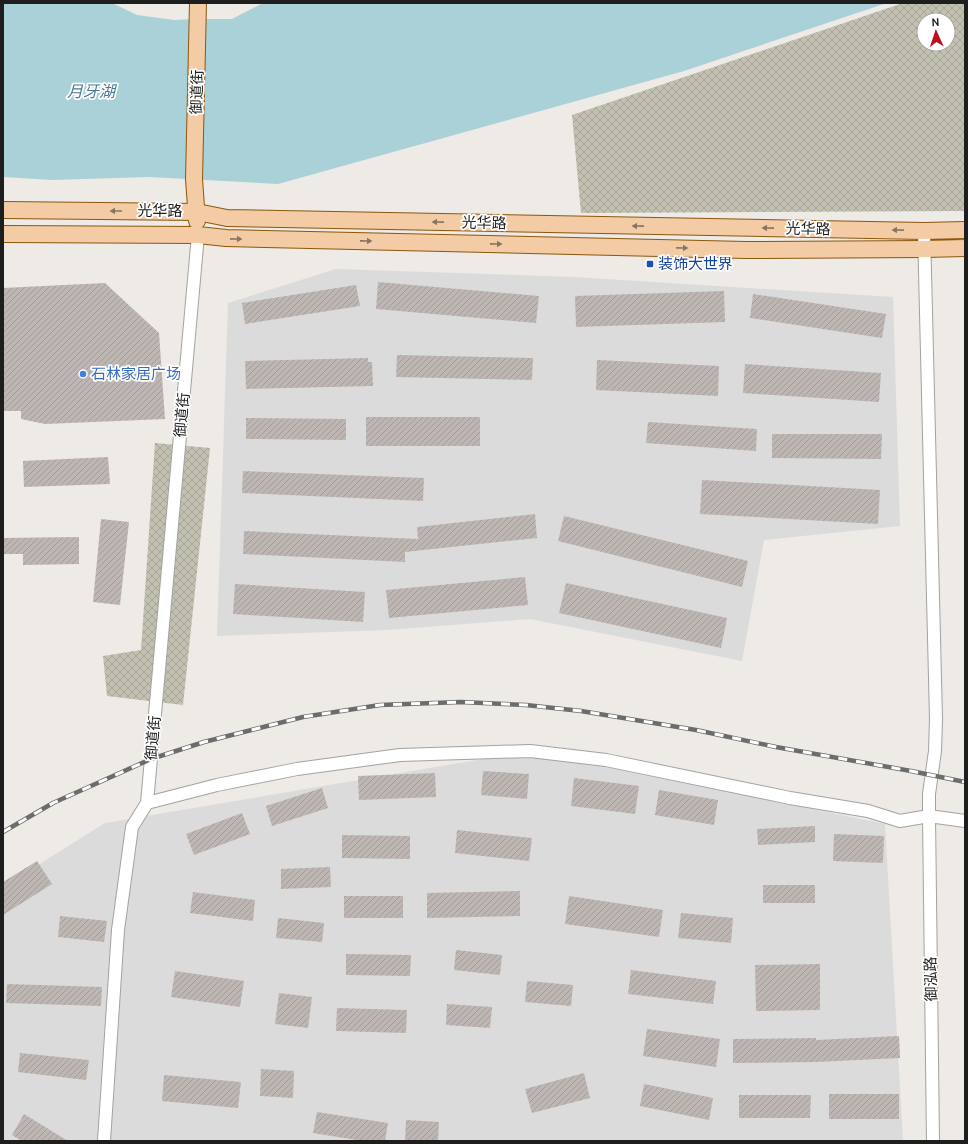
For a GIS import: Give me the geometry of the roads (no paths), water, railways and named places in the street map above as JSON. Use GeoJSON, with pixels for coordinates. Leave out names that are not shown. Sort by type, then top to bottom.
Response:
{"type":"FeatureCollection","features":[{"type":"Feature","properties":{"kind":"main road"},"geometry":{"type":"LineString","coordinates":[[198,3],[194,179],[198,234]]}},
{"type":"Feature","properties":{"kind":"main road","name":"光华路"},"geometry":{"type":"LineString","coordinates":[[3,210],[197,212],[227,218],[924,231],[965,230]]}},
{"type":"Feature","properties":{"kind":"main road","name":"光华路"},"geometry":{"type":"LineString","coordinates":[[3,234],[198,234],[226,238],[746,250],[965,248]]}},
{"type":"Feature","properties":{"kind":"street","name":"御泓路"},"geometry":{"type":"LineString","coordinates":[[924,231],[936,718],[935,751],[929,794],[934,1141]]}},
{"type":"Feature","properties":{"kind":"street","name":"御道街"},"geometry":{"type":"LineString","coordinates":[[148,803],[198,234]]}},
{"type":"Feature","properties":{"kind":"street"},"geometry":{"type":"LineString","coordinates":[[104,1141],[119,922],[132,827],[148,803],[217,785],[297,769],[400,755],[530,750],[606,760],[783,797],[868,812],[900,821],[929,816],[965,821]]}},
{"type":"Feature","properties":{"kind":"water","name":"月牙湖"},"geometry":{"type":"Polygon","coordinates":[[[3,3],[112,3],[137,15],[174,20],[232,19],[263,3],[887,3],[684,71],[278,184],[149,177],[53,180],[3,177],[3,3]]]}},
{"type":"Feature","properties":{"kind":"railway"},"geometry":{"type":"LineString","coordinates":[[3,832],[53,803],[151,759],[204,742],[303,717],[380,705],[461,702],[526,705],[581,711],[696,730],[776,747],[965,782]]}},
{"type":"Feature","properties":{"kind":"place","name":"装饰大世界"},"geometry":{"type":"Point","coordinates":[650,264]}},
{"type":"Feature","properties":{"kind":"place","name":"石林家居广场"},"geometry":{"type":"Point","coordinates":[83,374]}}]}
